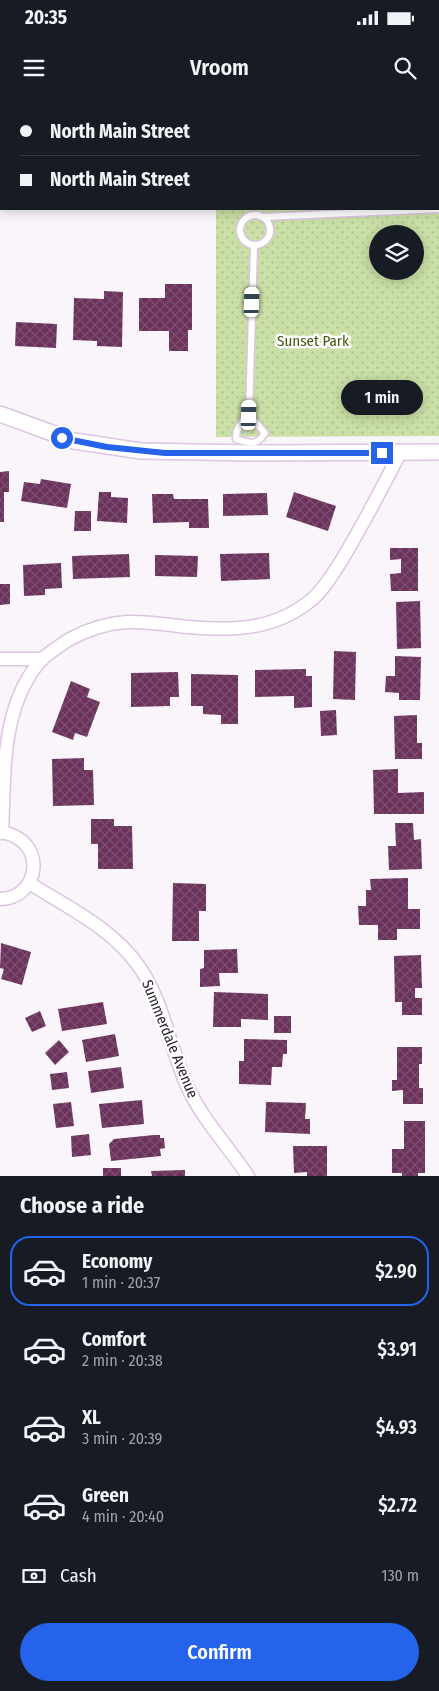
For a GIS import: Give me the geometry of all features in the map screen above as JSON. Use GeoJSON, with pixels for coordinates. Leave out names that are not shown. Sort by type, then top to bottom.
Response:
{"type":"FeatureCollection","features":[{"type":"Feature","properties":{"kind":"street"},"geometry":{"type":"LineString","coordinates":[[0,414],[62,438],[107,447],[165,453],[251,448],[400,453],[439,452]]}},
{"type":"Feature","properties":{"kind":"street"},"geometry":{"type":"LineString","coordinates":[[0,898],[15,896],[26,888],[32,876],[34,863],[31,851],[23,840],[12,834],[1,832],[7,746],[12,716],[24,685],[43,659],[62,644],[84,632],[127,622],[218,630],[257,626],[287,616],[312,601],[332,576],[367,517],[400,453]]}},
{"type":"Feature","properties":{"kind":"street"},"geometry":{"type":"LineString","coordinates":[[0,659],[43,659]]}},
{"type":"Feature","properties":{"kind":"street","name":"Summerdale Avenue"},"geometry":{"type":"LineString","coordinates":[[29,883],[90,920],[114,940],[140,967],[150,984],[187,1086],[198,1108],[248,1176]]}},
{"type":"Feature","properties":{"kind":"lane"},"geometry":{"type":"LineString","coordinates":[[263,217],[269,225],[269,235],[264,243],[254,246],[249,245],[241,238],[239,228],[248,216],[258,215],[263,217],[417,210]]}},
{"type":"Feature","properties":{"kind":"lane"},"geometry":{"type":"LineString","coordinates":[[249,415],[265,433],[251,448],[236,439],[236,433],[242,422],[249,415],[254,246]]}},
{"type":"Feature","properties":{"kind":"green space","name":"Sunset Park"},"geometry":{"type":"Polygon","coordinates":[[[216,210],[439,210],[439,436],[216,437],[216,210]]]}},
{"type":"Feature","properties":{"kind":"building"},"geometry":{"type":"Polygon","coordinates":[[[165,284],[192,284],[192,330],[188,330],[188,351],[169,351],[169,331],[139,331],[139,298],[165,298],[165,284]]]}},
{"type":"Feature","properties":{"kind":"building"},"geometry":{"type":"Polygon","coordinates":[[[104,291],[123,292],[122,347],[97,346],[97,341],[73,340],[74,298],[104,299],[104,291]]]}},
{"type":"Feature","properties":{"kind":"building"},"geometry":{"type":"Polygon","coordinates":[[[16,322],[57,324],[56,348],[15,346],[16,322]]]}},
{"type":"Feature","properties":{"kind":"building"},"geometry":{"type":"Polygon","coordinates":[[[9,471],[9,492],[4,492],[4,522],[0,522],[0,472],[9,471]]]}},
{"type":"Feature","properties":{"kind":"building"},"geometry":{"type":"Polygon","coordinates":[[[41,479],[71,484],[67,508],[21,501],[24,482],[40,484],[41,479]]]}},
{"type":"Feature","properties":{"kind":"building"},"geometry":{"type":"Polygon","coordinates":[[[99,492],[111,492],[111,497],[128,498],[127,523],[97,521],[99,492]]]}},
{"type":"Feature","properties":{"kind":"building"},"geometry":{"type":"Polygon","coordinates":[[[294,492],[336,506],[328,531],[286,517],[294,492]]]}},
{"type":"Feature","properties":{"kind":"building"},"geometry":{"type":"Polygon","coordinates":[[[267,493],[268,515],[223,516],[223,494],[267,493]]]}},
{"type":"Feature","properties":{"kind":"building"},"geometry":{"type":"Polygon","coordinates":[[[152,494],[173,494],[174,499],[208,499],[209,528],[189,528],[189,522],[153,523],[152,494]]]}},
{"type":"Feature","properties":{"kind":"building"},"geometry":{"type":"Polygon","coordinates":[[[75,511],[91,511],[91,531],[74,531],[75,511]]]}},
{"type":"Feature","properties":{"kind":"building"},"geometry":{"type":"Polygon","coordinates":[[[390,548],[418,548],[418,591],[391,591],[390,574],[401,573],[401,559],[390,560],[390,548]]]}},
{"type":"Feature","properties":{"kind":"building"},"geometry":{"type":"Polygon","coordinates":[[[269,553],[270,579],[221,581],[220,554],[269,553]]]}},
{"type":"Feature","properties":{"kind":"building"},"geometry":{"type":"Polygon","coordinates":[[[129,554],[130,577],[73,579],[72,556],[129,554]]]}},
{"type":"Feature","properties":{"kind":"building"},"geometry":{"type":"Polygon","coordinates":[[[155,555],[198,556],[197,577],[155,576],[155,555]]]}},
{"type":"Feature","properties":{"kind":"building"},"geometry":{"type":"Polygon","coordinates":[[[61,563],[62,588],[45,589],[45,595],[24,596],[23,565],[61,563]]]}},
{"type":"Feature","properties":{"kind":"building"},"geometry":{"type":"Polygon","coordinates":[[[0,584],[10,584],[10,604],[0,605],[0,584]]]}},
{"type":"Feature","properties":{"kind":"building"},"geometry":{"type":"Polygon","coordinates":[[[420,601],[421,648],[397,649],[396,602],[420,601]]]}},
{"type":"Feature","properties":{"kind":"building"},"geometry":{"type":"Polygon","coordinates":[[[334,651],[356,652],[355,700],[333,699],[334,651]]]}},
{"type":"Feature","properties":{"kind":"building"},"geometry":{"type":"Polygon","coordinates":[[[395,656],[421,657],[420,700],[399,700],[399,693],[385,692],[386,676],[395,676],[395,656]]]}},
{"type":"Feature","properties":{"kind":"building"},"geometry":{"type":"Polygon","coordinates":[[[306,669],[306,676],[312,676],[312,707],[294,708],[294,696],[255,697],[255,670],[306,669]]]}},
{"type":"Feature","properties":{"kind":"building"},"geometry":{"type":"Polygon","coordinates":[[[178,672],[179,697],[170,697],[170,706],[131,707],[131,673],[178,672]]]}},
{"type":"Feature","properties":{"kind":"building"},"geometry":{"type":"Polygon","coordinates":[[[191,674],[238,675],[238,724],[221,724],[221,715],[203,714],[203,706],[191,706],[191,674]]]}},
{"type":"Feature","properties":{"kind":"building"},"geometry":{"type":"Polygon","coordinates":[[[71,681],[90,689],[87,697],[100,702],[87,737],[75,733],[73,740],[52,732],[71,681]]]}},
{"type":"Feature","properties":{"kind":"building"},"geometry":{"type":"Polygon","coordinates":[[[336,710],[337,735],[321,736],[320,711],[336,710]]]}},
{"type":"Feature","properties":{"kind":"building"},"geometry":{"type":"Polygon","coordinates":[[[417,715],[417,743],[422,743],[422,759],[395,759],[394,716],[417,715]]]}},
{"type":"Feature","properties":{"kind":"building"},"geometry":{"type":"Polygon","coordinates":[[[84,758],[84,770],[93,770],[94,805],[53,806],[52,759],[84,758]]]}},
{"type":"Feature","properties":{"kind":"building"},"geometry":{"type":"Polygon","coordinates":[[[398,769],[398,793],[424,792],[424,814],[374,814],[373,770],[398,769]]]}},
{"type":"Feature","properties":{"kind":"building"},"geometry":{"type":"Polygon","coordinates":[[[91,819],[114,819],[114,826],[132,826],[133,869],[98,869],[98,844],[91,844],[91,819]]]}},
{"type":"Feature","properties":{"kind":"building"},"geometry":{"type":"Polygon","coordinates":[[[395,823],[413,823],[414,840],[421,839],[422,869],[389,870],[388,846],[396,846],[395,823]]]}},
{"type":"Feature","properties":{"kind":"building"},"geometry":{"type":"Polygon","coordinates":[[[408,878],[408,909],[420,909],[420,929],[397,929],[397,940],[378,940],[378,925],[359,925],[358,906],[366,906],[366,890],[371,890],[370,879],[408,878]]]}},
{"type":"Feature","properties":{"kind":"building"},"geometry":{"type":"Polygon","coordinates":[[[173,883],[206,884],[206,911],[199,911],[199,941],[172,941],[173,883]]]}},
{"type":"Feature","properties":{"kind":"building"},"geometry":{"type":"Polygon","coordinates":[[[1,943],[31,952],[22,985],[1,979],[4,969],[0,968],[1,943]]]}},
{"type":"Feature","properties":{"kind":"building"},"geometry":{"type":"Polygon","coordinates":[[[237,949],[238,973],[219,973],[220,986],[200,987],[200,969],[204,968],[204,950],[237,949]]]}},
{"type":"Feature","properties":{"kind":"building"},"geometry":{"type":"Polygon","coordinates":[[[421,955],[422,988],[415,988],[415,998],[422,998],[422,1015],[402,1015],[402,1002],[395,1002],[394,956],[421,955]]]}},
{"type":"Feature","properties":{"kind":"building"},"geometry":{"type":"Polygon","coordinates":[[[214,992],[268,994],[268,1020],[241,1019],[241,1027],[213,1027],[214,992]]]}},
{"type":"Feature","properties":{"kind":"building"},"geometry":{"type":"Polygon","coordinates":[[[103,1002],[107,1024],[62,1031],[58,1009],[103,1002]]]}},
{"type":"Feature","properties":{"kind":"building"},"geometry":{"type":"Polygon","coordinates":[[[40,1011],[46,1026],[32,1032],[25,1018],[40,1011]]]}},
{"type":"Feature","properties":{"kind":"building"},"geometry":{"type":"Polygon","coordinates":[[[274,1016],[291,1016],[291,1033],[274,1033],[274,1016]]]}},
{"type":"Feature","properties":{"kind":"building"},"geometry":{"type":"Polygon","coordinates":[[[115,1034],[119,1056],[86,1062],[82,1040],[115,1034]]]}},
{"type":"Feature","properties":{"kind":"building"},"geometry":{"type":"Polygon","coordinates":[[[244,1039],[287,1040],[287,1054],[283,1054],[282,1067],[272,1067],[271,1085],[239,1084],[239,1061],[244,1061],[244,1039]]]}},
{"type":"Feature","properties":{"kind":"building"},"geometry":{"type":"Polygon","coordinates":[[[59,1040],[69,1052],[55,1065],[45,1053],[59,1040]]]}},
{"type":"Feature","properties":{"kind":"building"},"geometry":{"type":"Polygon","coordinates":[[[397,1047],[422,1047],[422,1064],[419,1064],[419,1088],[423,1088],[423,1104],[403,1104],[403,1090],[392,1091],[392,1080],[397,1080],[397,1047]]]}},
{"type":"Feature","properties":{"kind":"building"},"geometry":{"type":"Polygon","coordinates":[[[121,1067],[124,1088],[91,1093],[88,1071],[121,1067]]]}},
{"type":"Feature","properties":{"kind":"building"},"geometry":{"type":"Polygon","coordinates":[[[67,1072],[69,1088],[52,1090],[50,1074],[67,1072]]]}},
{"type":"Feature","properties":{"kind":"building"},"geometry":{"type":"Polygon","coordinates":[[[142,1100],[144,1124],[102,1128],[99,1104],[142,1100]]]}},
{"type":"Feature","properties":{"kind":"building"},"geometry":{"type":"Polygon","coordinates":[[[71,1102],[74,1126],[56,1128],[53,1104],[71,1102]]]}},
{"type":"Feature","properties":{"kind":"building"},"geometry":{"type":"Polygon","coordinates":[[[266,1102],[306,1103],[305,1119],[310,1119],[310,1134],[265,1132],[266,1102]]]}},
{"type":"Feature","properties":{"kind":"building"},"geometry":{"type":"Polygon","coordinates":[[[404,1121],[425,1121],[425,1173],[418,1173],[418,1176],[402,1176],[402,1173],[392,1173],[392,1149],[404,1149],[404,1121]]]}},
{"type":"Feature","properties":{"kind":"building"},"geometry":{"type":"Polygon","coordinates":[[[89,1134],[91,1155],[72,1157],[71,1136],[89,1134]]]}},
{"type":"Feature","properties":{"kind":"building"},"geometry":{"type":"Polygon","coordinates":[[[160,1135],[160,1138],[164,1138],[165,1148],[160,1149],[161,1156],[111,1161],[109,1144],[114,1139],[160,1135]]]}},
{"type":"Feature","properties":{"kind":"building"},"geometry":{"type":"Polygon","coordinates":[[[293,1146],[327,1146],[327,1176],[307,1176],[307,1172],[294,1173],[293,1146]]]}},
{"type":"Feature","properties":{"kind":"building"},"geometry":{"type":"Polygon","coordinates":[[[103,1168],[121,1168],[121,1176],[103,1176],[103,1168]]]}},
{"type":"Feature","properties":{"kind":"building"},"geometry":{"type":"Polygon","coordinates":[[[185,1170],[185,1176],[152,1176],[151,1171],[185,1170]]]}},
{"type":"Feature","properties":{"kind":"route"},"geometry":{"type":"LineString","coordinates":[[62,438],[107,447],[165,453],[382,453]]}}]}
